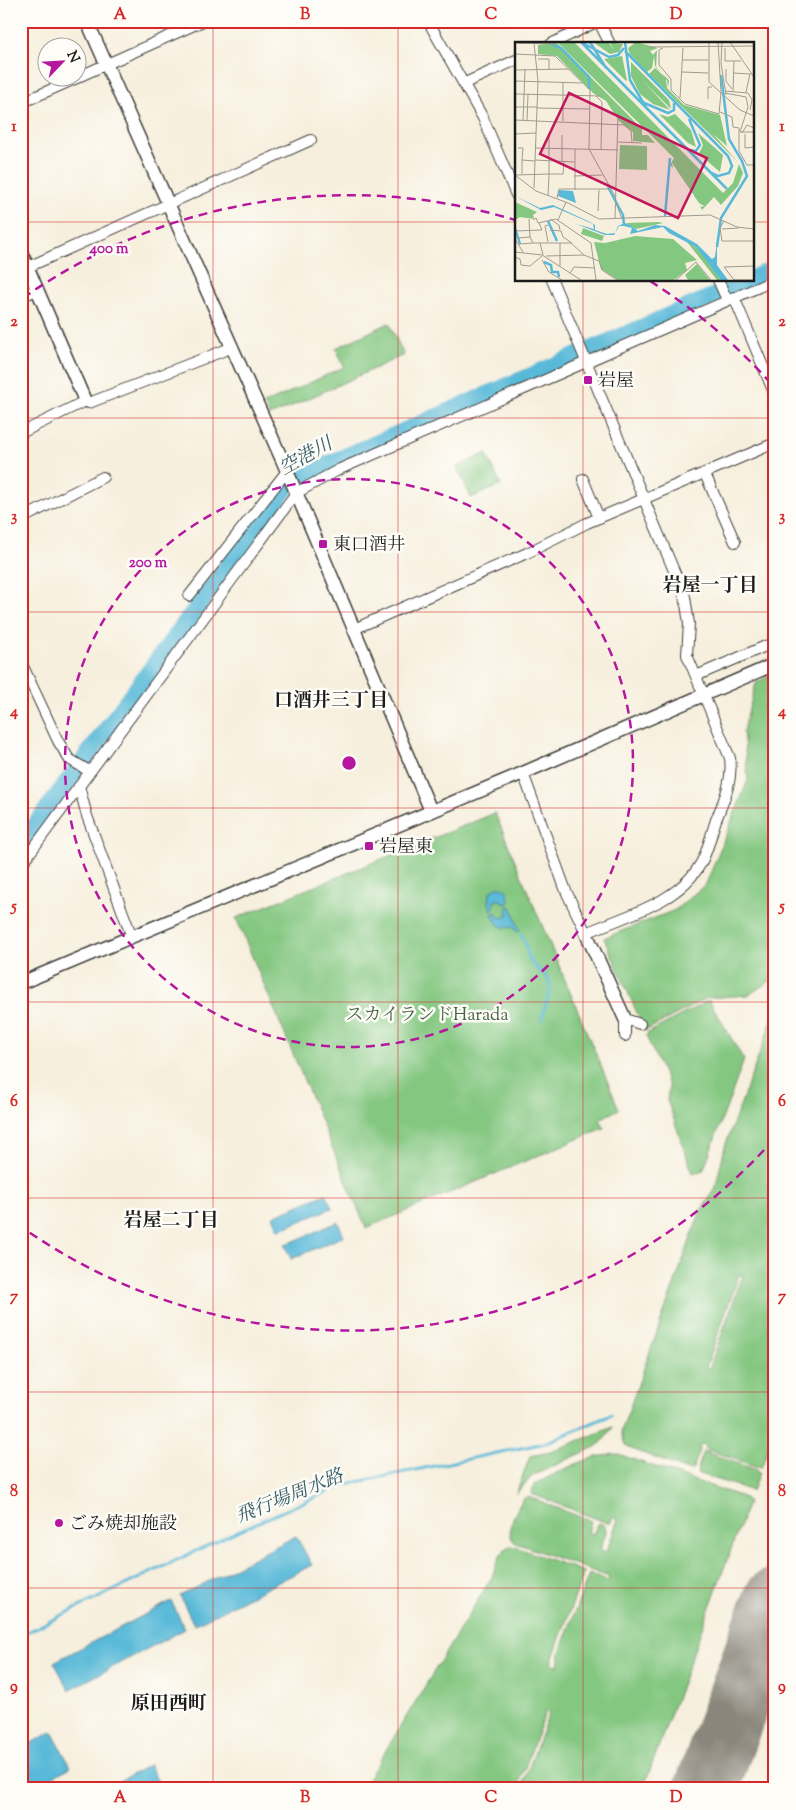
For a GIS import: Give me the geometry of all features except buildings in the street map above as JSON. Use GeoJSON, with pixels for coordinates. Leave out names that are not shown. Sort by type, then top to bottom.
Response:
{"type":"FeatureCollection","features":[{"type":"Feature","properties":{"kind":"street"},"geometry":{"type":"LineString","coordinates":[[87,21],[292,482],[431,811]]}},
{"type":"Feature","properties":{"kind":"street"},"geometry":{"type":"LineString","coordinates":[[88,72],[202,21]]}},
{"type":"Feature","properties":{"kind":"street"},"geometry":{"type":"LineString","coordinates":[[428,21],[465,83],[483,118],[515,193]]}},
{"type":"Feature","properties":{"kind":"street"},"geometry":{"type":"LineString","coordinates":[[555,42],[598,21]]}},
{"type":"Feature","properties":{"kind":"street"},"geometry":{"type":"LineString","coordinates":[[602,21],[601,26],[609,42]]}},
{"type":"Feature","properties":{"kind":"street"},"geometry":{"type":"LineString","coordinates":[[465,83],[515,60]]}},
{"type":"Feature","properties":{"kind":"street"},"geometry":{"type":"LineString","coordinates":[[21,103],[53,88]]}},
{"type":"Feature","properties":{"kind":"street"},"geometry":{"type":"LineString","coordinates":[[28,266],[311,140]]}},
{"type":"Feature","properties":{"kind":"street"},"geometry":{"type":"LineString","coordinates":[[21,252],[85,401]]}},
{"type":"Feature","properties":{"kind":"street"},"geometry":{"type":"LineString","coordinates":[[190,596],[292,482],[340,469],[585,360],[775,280]]}},
{"type":"Feature","properties":{"kind":"street"},"geometry":{"type":"LineString","coordinates":[[552,281],[685,597],[689,624],[687,655],[730,758],[731,766],[730,784],[701,864],[671,895],[586,933]]}},
{"type":"Feature","properties":{"kind":"street"},"geometry":{"type":"LineString","coordinates":[[719,281],[775,395]]}},
{"type":"Feature","properties":{"kind":"street"},"geometry":{"type":"LineString","coordinates":[[21,297],[38,289]]}},
{"type":"Feature","properties":{"kind":"street"},"geometry":{"type":"LineString","coordinates":[[21,433],[85,401],[89,403],[233,348]]}},
{"type":"Feature","properties":{"kind":"street"},"geometry":{"type":"LineString","coordinates":[[354,629],[599,518],[775,443]]}},
{"type":"Feature","properties":{"kind":"street"},"geometry":{"type":"LineString","coordinates":[[704,474],[735,542]]}},
{"type":"Feature","properties":{"kind":"street"},"geometry":{"type":"LineString","coordinates":[[21,519],[103,477]]}},
{"type":"Feature","properties":{"kind":"street"},"geometry":{"type":"LineString","coordinates":[[583,479],[599,518]]}},
{"type":"Feature","properties":{"kind":"street"},"geometry":{"type":"LineString","coordinates":[[21,865],[79,786],[87,771],[292,482]]}},
{"type":"Feature","properties":{"kind":"street"},"geometry":{"type":"LineString","coordinates":[[696,676],[775,642]]}},
{"type":"Feature","properties":{"kind":"street"},"geometry":{"type":"LineString","coordinates":[[21,662],[58,741],[69,759],[87,771]]}},
{"type":"Feature","properties":{"kind":"street"},"geometry":{"type":"LineString","coordinates":[[21,984],[705,696],[775,664]]}},
{"type":"Feature","properties":{"kind":"street"},"geometry":{"type":"LineString","coordinates":[[522,773],[566,891],[625,1019],[624,1036]]}},
{"type":"Feature","properties":{"kind":"street"},"geometry":{"type":"LineString","coordinates":[[79,786],[87,816],[132,937]]}},
{"type":"Feature","properties":{"kind":"street"},"geometry":{"type":"LineString","coordinates":[[625,1019],[640,1024]]}},
{"type":"Feature","properties":{"kind":"green space"},"geometry":{"type":"Polygon","coordinates":[[[389,323],[404,355],[270,416],[264,404],[344,367],[336,348],[389,323]]]}},
{"type":"Feature","properties":{"kind":"green space"},"geometry":{"type":"Polygon","coordinates":[[[486,453],[501,485],[471,498],[457,467],[486,453]]]}},
{"type":"Feature","properties":{"kind":"green space"},"geometry":{"type":"Polygon","coordinates":[[[775,673],[775,978],[748,995],[707,998],[645,1031],[604,938],[675,910],[706,884],[748,780],[743,731],[756,683],[775,673]]]}},
{"type":"Feature","properties":{"kind":"green space","name":"スカイランドHarada"},"geometry":{"type":"Polygon","coordinates":[[[495,813],[619,1109],[600,1119],[604,1128],[366,1228],[236,918],[495,813]]]}},
{"type":"Feature","properties":{"kind":"green space"},"geometry":{"type":"Polygon","coordinates":[[[709,1000],[744,1060],[703,1171],[693,1174],[667,1100],[669,1086],[646,1036],[648,1033],[709,1000]]]}},
{"type":"Feature","properties":{"kind":"green space"},"geometry":{"type":"Polygon","coordinates":[[[775,1012],[775,1177],[769,1195],[773,1196],[775,1190],[775,1430],[761,1468],[705,1449],[706,1446],[703,1444],[699,1447],[700,1450],[693,1469],[690,1471],[629,1448],[625,1445],[621,1432],[701,1210],[715,1190],[725,1146],[775,1012]],[[739,1275],[706,1367],[709,1369],[743,1275],[739,1275]]]}},
{"type":"Feature","properties":{"kind":"green space"},"geometry":{"type":"Polygon","coordinates":[[[613,1427],[602,1442],[595,1447],[532,1476],[516,1494],[530,1456],[550,1452],[613,1427]]]}},
{"type":"Feature","properties":{"kind":"green space"},"geometry":{"type":"Polygon","coordinates":[[[703,1451],[756,1470],[759,1473],[752,1491],[697,1473],[703,1451]]]}},
{"type":"Feature","properties":{"kind":"green space"},"geometry":{"type":"Polygon","coordinates":[[[618,1454],[745,1498],[748,1503],[643,1789],[521,1789],[549,1713],[546,1711],[517,1789],[362,1789],[492,1577],[502,1554],[513,1546],[584,1572],[551,1663],[558,1666],[559,1654],[589,1574],[608,1581],[609,1577],[516,1543],[510,1534],[512,1521],[524,1498],[529,1497],[591,1521],[588,1533],[593,1534],[600,1523],[605,1526],[606,1532],[600,1550],[606,1553],[618,1519],[613,1516],[610,1524],[532,1494],[531,1490],[535,1484],[575,1464],[596,1457],[618,1454]]]}},
{"type":"Feature","properties":{"kind":"water"},"geometry":{"type":"Polygon","coordinates":[[[497,887],[502,887],[508,892],[509,903],[505,904],[501,900],[494,901],[494,908],[491,910],[489,904],[490,892],[497,887]]]}},
{"type":"Feature","properties":{"kind":"water"},"geometry":{"type":"Polygon","coordinates":[[[510,906],[520,930],[517,932],[513,927],[500,925],[492,914],[496,912],[498,917],[503,918],[508,915],[507,907],[510,906]]]}},
{"type":"Feature","properties":{"kind":"water"},"geometry":{"type":"Polygon","coordinates":[[[326,1194],[332,1208],[279,1230],[273,1216],[326,1194]]]}},
{"type":"Feature","properties":{"kind":"water"},"geometry":{"type":"Polygon","coordinates":[[[338,1222],[344,1236],[291,1259],[285,1245],[338,1222]]]}},
{"type":"Feature","properties":{"kind":"water"},"geometry":{"type":"Polygon","coordinates":[[[296,1536],[312,1565],[194,1625],[180,1596],[296,1536]]]}},
{"type":"Feature","properties":{"kind":"water"},"geometry":{"type":"Polygon","coordinates":[[[171,1601],[185,1629],[69,1690],[54,1662],[171,1601]]]}},
{"type":"Feature","properties":{"kind":"water"},"geometry":{"type":"Polygon","coordinates":[[[52,1732],[71,1767],[34,1786],[21,1761],[21,1748],[52,1732]]]}},
{"type":"Feature","properties":{"kind":"water"},"geometry":{"type":"Polygon","coordinates":[[[149,1765],[162,1789],[124,1789],[120,1781],[149,1765]]]}},
{"type":"Feature","properties":{"kind":"waterway","name":"空港川"},"geometry":{"type":"LineString","coordinates":[[754,278],[775,269]]}},
{"type":"Feature","properties":{"kind":"waterway","name":"空港川"},"geometry":{"type":"LineString","coordinates":[[21,845],[287,486],[325,466],[749,281]]}},
{"type":"Feature","properties":{"kind":"waterway"},"geometry":{"type":"LineString","coordinates":[[520,933],[525,941],[531,962],[548,979],[550,984],[542,1020]]}},
{"type":"Feature","properties":{"kind":"waterway","name":"飛行場周水路"},"geometry":{"type":"LineString","coordinates":[[21,1635],[231,1534],[343,1485],[545,1443],[611,1415]]}},
{"type":"Feature","properties":{"kind":"runway"},"geometry":{"type":"LineString","coordinates":[[706,1789],[775,1600]]}},
{"type":"Feature","properties":{"kind":"place","name":"岩屋"},"geometry":{"type":"Point","coordinates":[588,380]}},
{"type":"Feature","properties":{"kind":"place","name":"東口酒井"},"geometry":{"type":"Point","coordinates":[323,544]}},
{"type":"Feature","properties":{"kind":"place","name":"岩屋東"},"geometry":{"type":"Point","coordinates":[369,846]}},
{"type":"Feature","properties":{"kind":"place","name":"ごみ焼却施設"},"geometry":{"type":"Point","coordinates":[59,1523]}},
{"type":"Feature","properties":{"kind":"district","name":"岩屋一丁目"},"geometry":{"type":"Point","coordinates":[710,584]}},
{"type":"Feature","properties":{"kind":"district","name":"口酒井三丁目"},"geometry":{"type":"Point","coordinates":[331,699]}},
{"type":"Feature","properties":{"kind":"district","name":"岩屋二丁目"},"geometry":{"type":"Point","coordinates":[171,1219]}},
{"type":"Feature","properties":{"kind":"district","name":"原田西町"},"geometry":{"type":"Point","coordinates":[169,1702]}}]}
